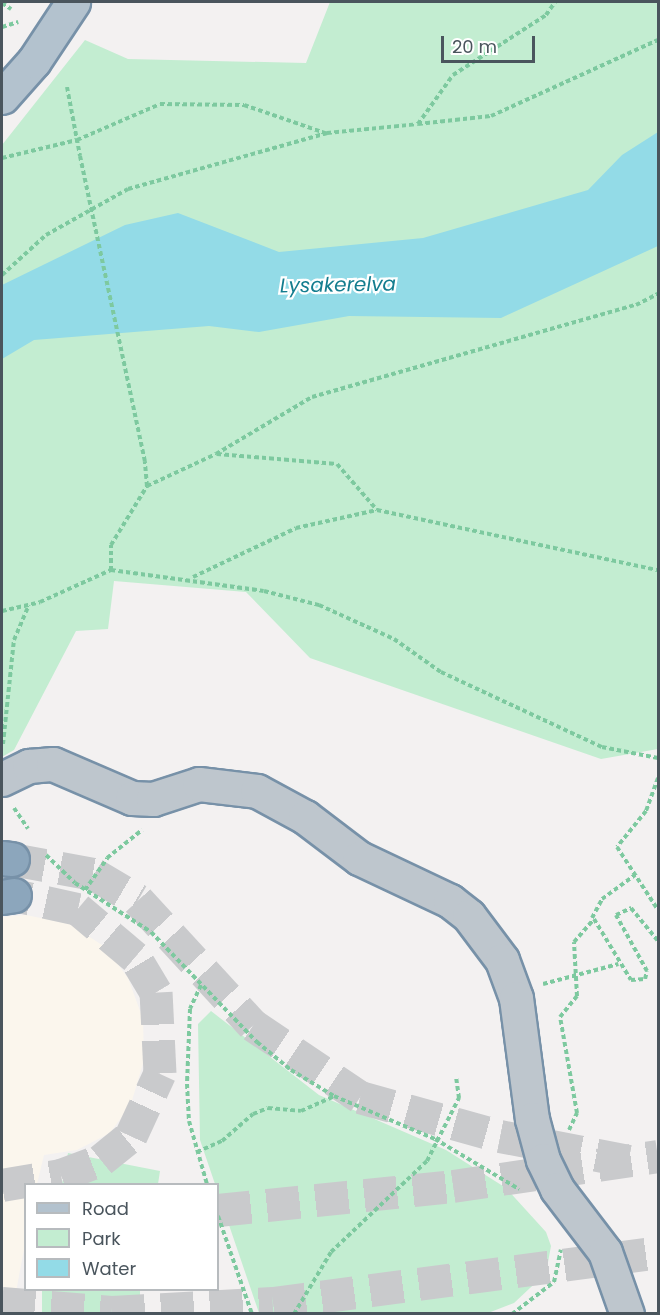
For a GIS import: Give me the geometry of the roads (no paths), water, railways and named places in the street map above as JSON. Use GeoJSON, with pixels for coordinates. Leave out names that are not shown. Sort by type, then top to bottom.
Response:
{"type":"FeatureCollection","features":[{"type":"Feature","properties":{"kind":"main road"},"geometry":{"type":"LineString","coordinates":[[2,97],[34,61],[73,2]]}},
{"type":"Feature","properties":{"kind":"street"},"geometry":{"type":"LineString","coordinates":[[6,778],[29,766],[53,764],[145,800],[199,784],[257,791],[305,817],[359,858],[450,901],[469,916],[492,944],[514,991],[532,1119],[543,1160],[557,1189],[605,1252],[627,1314]]}},
{"type":"Feature","properties":{"kind":"water","name":"Lysakerelva"},"geometry":{"type":"Polygon","coordinates":[[[658,132],[658,246],[501,318],[349,316],[259,332],[209,326],[34,340],[2,359],[2,285],[125,225],[178,213],[279,252],[423,238],[588,190],[622,155],[658,132]]]}},
{"type":"Feature","properties":{"kind":"tunnel"},"geometry":{"type":"LineString","coordinates":[[12,859],[94,874],[138,900],[253,1025],[360,1097],[500,1136],[629,1161]]}},
{"type":"Feature","properties":{"kind":"tunnel"},"geometry":{"type":"LineString","coordinates":[[2,1185],[61,1175],[101,1160],[131,1136],[160,1073],[156,992],[135,957],[78,909],[14,895]]}},
{"type":"Feature","properties":{"kind":"tunnel"},"geometry":{"type":"LineString","coordinates":[[219,1210],[453,1186],[658,1156]]}},
{"type":"Feature","properties":{"kind":"tunnel"},"geometry":{"type":"LineString","coordinates":[[2,1303],[112,1312],[273,1303],[658,1252]]}}]}
